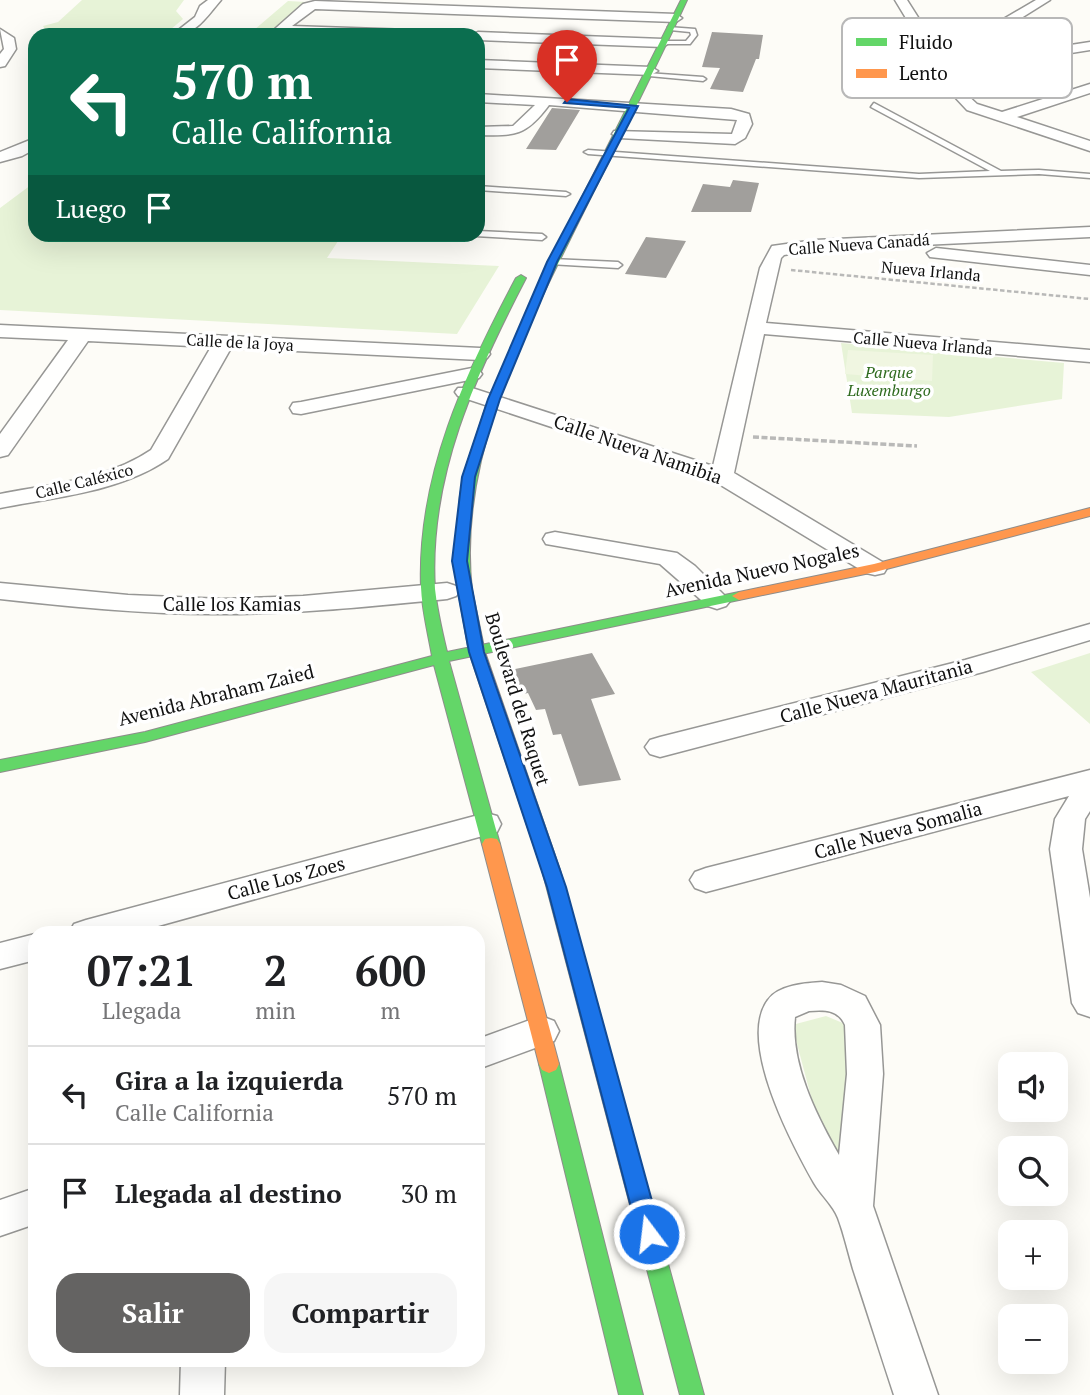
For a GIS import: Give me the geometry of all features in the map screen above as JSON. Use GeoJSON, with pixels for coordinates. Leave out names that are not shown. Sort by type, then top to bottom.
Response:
{"type":"FeatureCollection","features":[{"type":"Feature","properties":{"kind":"street"},"geometry":{"type":"LineString","coordinates":[[188,28],[200,19],[204,9],[215,0]]}},
{"type":"Feature","properties":{"kind":"street","name":"Boulevard del Raquet"},"geometry":{"type":"LineString","coordinates":[[666,0],[666,30]]}},
{"type":"Feature","properties":{"kind":"street","name":"Boulevard del Raquet"},"geometry":{"type":"LineString","coordinates":[[684,0],[666,30],[634,106],[552,262],[494,399],[469,477],[460,561],[463,589],[477,652],[557,887],[692,1395]]}},
{"type":"Feature","properties":{"kind":"street"},"geometry":{"type":"LineString","coordinates":[[901,0],[912,18]]}},
{"type":"Feature","properties":{"kind":"street"},"geometry":{"type":"LineString","coordinates":[[1016,18],[1044,0]]}},
{"type":"Feature","properties":{"kind":"street"},"geometry":{"type":"LineString","coordinates":[[283,28],[313,5],[666,30]]}},
{"type":"Feature","properties":{"kind":"street"},"geometry":{"type":"LineString","coordinates":[[485,36],[643,43],[666,30]]}},
{"type":"Feature","properties":{"kind":"street","name":"Boulevard del Raquet"},"geometry":{"type":"LineString","coordinates":[[618,93],[643,43],[666,30]]}},
{"type":"Feature","properties":{"kind":"street"},"geometry":{"type":"LineString","coordinates":[[0,33],[9,41],[10,50],[0,63]]}},
{"type":"Feature","properties":{"kind":"street"},"geometry":{"type":"LineString","coordinates":[[1072,48],[1090,46]]}},
{"type":"Feature","properties":{"kind":"street"},"geometry":{"type":"LineString","coordinates":[[485,65],[618,93],[634,106],[744,117],[740,136],[727,139],[619,134]]}},
{"type":"Feature","properties":{"kind":"street"},"geometry":{"type":"LineString","coordinates":[[485,98],[545,101],[618,93],[650,73]]}},
{"type":"Feature","properties":{"kind":"street"},"geometry":{"type":"LineString","coordinates":[[1072,94],[1090,88]]}},
{"type":"Feature","properties":{"kind":"street"},"geometry":{"type":"LineString","coordinates":[[962,98],[972,107],[999,118],[1090,146]]}},
{"type":"Feature","properties":{"kind":"street"},"geometry":{"type":"LineString","coordinates":[[999,118],[1060,98]]}},
{"type":"Feature","properties":{"kind":"street"},"geometry":{"type":"LineString","coordinates":[[485,131],[515,131],[524,128],[545,101]]}},
{"type":"Feature","properties":{"kind":"street"},"geometry":{"type":"LineString","coordinates":[[1064,137],[1090,132]]}},
{"type":"Feature","properties":{"kind":"street"},"geometry":{"type":"LineString","coordinates":[[586,158],[596,137]]}},
{"type":"Feature","properties":{"kind":"street"},"geometry":{"type":"LineString","coordinates":[[0,157],[28,147]]}},
{"type":"Feature","properties":{"kind":"street","name":"Calle Nueva Canadá"},"geometry":{"type":"LineString","coordinates":[[722,476],[769,268],[778,250],[1090,232]]}},
{"type":"Feature","properties":{"kind":"street"},"geometry":{"type":"LineString","coordinates":[[1040,234],[1028,237],[1024,242],[1034,258],[1048,265]]}},
{"type":"Feature","properties":{"kind":"street"},"geometry":{"type":"LineString","coordinates":[[539,243],[480,354],[452,426],[431,509],[428,593],[441,658],[541,1031],[631,1395]]}},
{"type":"Feature","properties":{"kind":"street"},"geometry":{"type":"LineString","coordinates":[[855,244],[1090,270]]}},
{"type":"Feature","properties":{"kind":"street","name":"Calle Nueva Irlanda"},"geometry":{"type":"LineString","coordinates":[[756,328],[1090,356]]}},
{"type":"Feature","properties":{"kind":"street","name":"Calle de la Joya"},"geometry":{"type":"LineString","coordinates":[[0,331],[480,354]]}},
{"type":"Feature","properties":{"kind":"street"},"geometry":{"type":"LineString","coordinates":[[0,450],[82,335]]}},
{"type":"Feature","properties":{"kind":"street","name":"Calle Caléxico"},"geometry":{"type":"LineString","coordinates":[[0,501],[116,475],[150,463],[160,454],[224,342]]}},
{"type":"Feature","properties":{"kind":"street"},"geometry":{"type":"LineString","coordinates":[[301,408],[469,383]]}},
{"type":"Feature","properties":{"kind":"street","name":"Calle Nueva Namibia"},"geometry":{"type":"LineString","coordinates":[[469,383],[494,399],[722,476],[875,568]]}},
{"type":"Feature","properties":{"kind":"street","name":"Avenida Nuevo Nogales"},"geometry":{"type":"LineString","coordinates":[[441,658],[875,568],[1090,512]]}},
{"type":"Feature","properties":{"kind":"street"},"geometry":{"type":"LineString","coordinates":[[555,539],[668,558],[686,571],[717,601]]}},
{"type":"Feature","properties":{"kind":"street","name":"Calle los Kamias"},"geometry":{"type":"LineString","coordinates":[[0,591],[148,604],[254,606],[346,601],[463,589]]}},
{"type":"Feature","properties":{"kind":"street","name":"Calle Nueva Mauritania"},"geometry":{"type":"LineString","coordinates":[[660,747],[972,666],[1090,632]]}},
{"type":"Feature","properties":{"kind":"street","name":"Avenida Abraham Zaied"},"geometry":{"type":"LineString","coordinates":[[0,766],[145,737],[441,658]]}},
{"type":"Feature","properties":{"kind":"street","name":"Calle Nueva Somalia"},"geometry":{"type":"LineString","coordinates":[[706,880],[1090,780]]}},
{"type":"Feature","properties":{"kind":"street"},"geometry":{"type":"LineString","coordinates":[[1090,786],[1070,819],[1066,849],[1090,1003]]}},
{"type":"Feature","properties":{"kind":"street","name":"Calle Los Zoes"},"geometry":{"type":"LineString","coordinates":[[112,926],[486,824]]}},
{"type":"Feature","properties":{"kind":"street"},"geometry":{"type":"LineString","coordinates":[[0,956],[28,949]]}},
{"type":"Feature","properties":{"kind":"street"},"geometry":{"type":"LineString","coordinates":[[853,1206],[865,1065],[864,1031],[859,1013],[849,1002],[831,996],[807,997],[786,1003],[778,1013],[776,1037],[783,1068],[803,1123],[829,1174],[853,1206],[916,1395]]}},
{"type":"Feature","properties":{"kind":"street"},"geometry":{"type":"LineString","coordinates":[[485,1051],[541,1031]]}},
{"type":"Feature","properties":{"kind":"street"},"geometry":{"type":"LineString","coordinates":[[0,1218],[28,1208]]}},
{"type":"Feature","properties":{"kind":"street"},"geometry":{"type":"LineString","coordinates":[[202,1395],[203,1367]]}},
{"type":"Feature","properties":{"kind":"lane"},"geometry":{"type":"LineString","coordinates":[[650,73],[703,79]]}},
{"type":"Feature","properties":{"kind":"lane"},"geometry":{"type":"LineString","coordinates":[[874,105],[1000,173]]}},
{"type":"Feature","properties":{"kind":"lane"},"geometry":{"type":"LineString","coordinates":[[586,158],[609,154],[897,175],[1039,172],[1090,176]]}},
{"type":"Feature","properties":{"kind":"lane"},"geometry":{"type":"LineString","coordinates":[[485,188],[566,194]]}},
{"type":"Feature","properties":{"kind":"lane"},"geometry":{"type":"LineString","coordinates":[[485,235],[539,243]]}},
{"type":"Feature","properties":{"kind":"lane"},"geometry":{"type":"LineString","coordinates":[[552,262],[618,265]]}},
{"type":"Feature","properties":{"kind":"path","name":"Nueva Irlanda"},"geometry":{"type":"LineString","coordinates":[[769,268],[1090,299]]}},
{"type":"Feature","properties":{"kind":"path"},"geometry":{"type":"LineString","coordinates":[[731,436],[917,446]]}},
{"type":"Feature","properties":{"kind":"green space"},"geometry":{"type":"Polygon","coordinates":[[[82,0],[184,0],[176,11],[183,19],[172,28],[43,26],[58,22],[82,0]]]}},
{"type":"Feature","properties":{"kind":"green space"},"geometry":{"type":"Polygon","coordinates":[[[288,1],[306,2],[276,28],[256,28],[288,1]]]}},
{"type":"Feature","properties":{"kind":"green space"},"geometry":{"type":"Polygon","coordinates":[[[28,187],[28,242],[337,242],[327,258],[499,266],[457,334],[0,310],[0,208],[28,187]]]}},
{"type":"Feature","properties":{"kind":"green space","name":"Parque Luxemburgo"},"geometry":{"type":"Polygon","coordinates":[[[841,343],[1064,363],[1062,399],[949,417],[852,413],[841,343]]]}},
{"type":"Feature","properties":{"kind":"green space"},"geometry":{"type":"Polygon","coordinates":[[[848,350],[933,355],[932,381],[845,374],[848,350]]]}},
{"type":"Feature","properties":{"kind":"green space"},"geometry":{"type":"Polygon","coordinates":[[[1090,653],[1090,724],[1031,672],[1090,653]]]}},
{"type":"Feature","properties":{"kind":"green space"},"geometry":{"type":"Polygon","coordinates":[[[826,1016],[850,1026],[849,1157],[827,1157],[792,1025],[826,1016]]]}},
{"type":"Feature","properties":{"kind":"building"},"geometry":{"type":"Polygon","coordinates":[[[712,32],[763,35],[759,59],[756,59],[743,92],[710,89],[720,68],[702,67],[712,32]]]}},
{"type":"Feature","properties":{"kind":"building"},"geometry":{"type":"Polygon","coordinates":[[[552,108],[580,110],[556,150],[526,149],[552,108]]]}},
{"type":"Feature","properties":{"kind":"building"},"geometry":{"type":"Polygon","coordinates":[[[733,180],[759,183],[751,212],[691,212],[703,184],[730,187],[733,180]]]}},
{"type":"Feature","properties":{"kind":"building"},"geometry":{"type":"Polygon","coordinates":[[[646,237],[686,241],[666,278],[625,274],[646,237]]]}},
{"type":"Feature","properties":{"kind":"building"},"geometry":{"type":"Polygon","coordinates":[[[592,653],[615,694],[591,699],[621,780],[579,786],[561,734],[553,735],[545,709],[536,710],[528,693],[514,696],[505,671],[592,653]]]}},
{"type":"Feature","properties":{"kind":"traffic: fast"},"geometry":{"type":"LineString","coordinates":[[465,590],[462,527],[466,495],[493,403],[555,261],[684,0]]}},
{"type":"Feature","properties":{"kind":"traffic: fast"},"geometry":{"type":"LineString","coordinates":[[491,844],[440,658],[428,591],[429,553],[438,479],[458,410],[487,344],[521,278]]}},
{"type":"Feature","properties":{"kind":"traffic: fast"},"geometry":{"type":"LineString","coordinates":[[0,766],[145,737],[441,658],[739,596]]}},
{"type":"Feature","properties":{"kind":"traffic: fast"},"geometry":{"type":"LineString","coordinates":[[551,870],[692,1395]]}},
{"type":"Feature","properties":{"kind":"traffic: fast"},"geometry":{"type":"LineString","coordinates":[[549,1064],[631,1395]]}},
{"type":"Feature","properties":{"kind":"traffic: slow"},"geometry":{"type":"LineString","coordinates":[[739,596],[875,568],[1090,512]]}},
{"type":"Feature","properties":{"kind":"traffic: slow"},"geometry":{"type":"LineString","coordinates":[[465,590],[477,652],[551,870]]}},
{"type":"Feature","properties":{"kind":"traffic: slow"},"geometry":{"type":"LineString","coordinates":[[491,844],[549,1064]]}},
{"type":"Feature","properties":{"kind":"route"},"geometry":{"type":"LineString","coordinates":[[567,102],[634,106],[552,262],[494,399],[469,477],[460,561],[463,589],[477,652],[557,887],[649,1234]]}}]}
